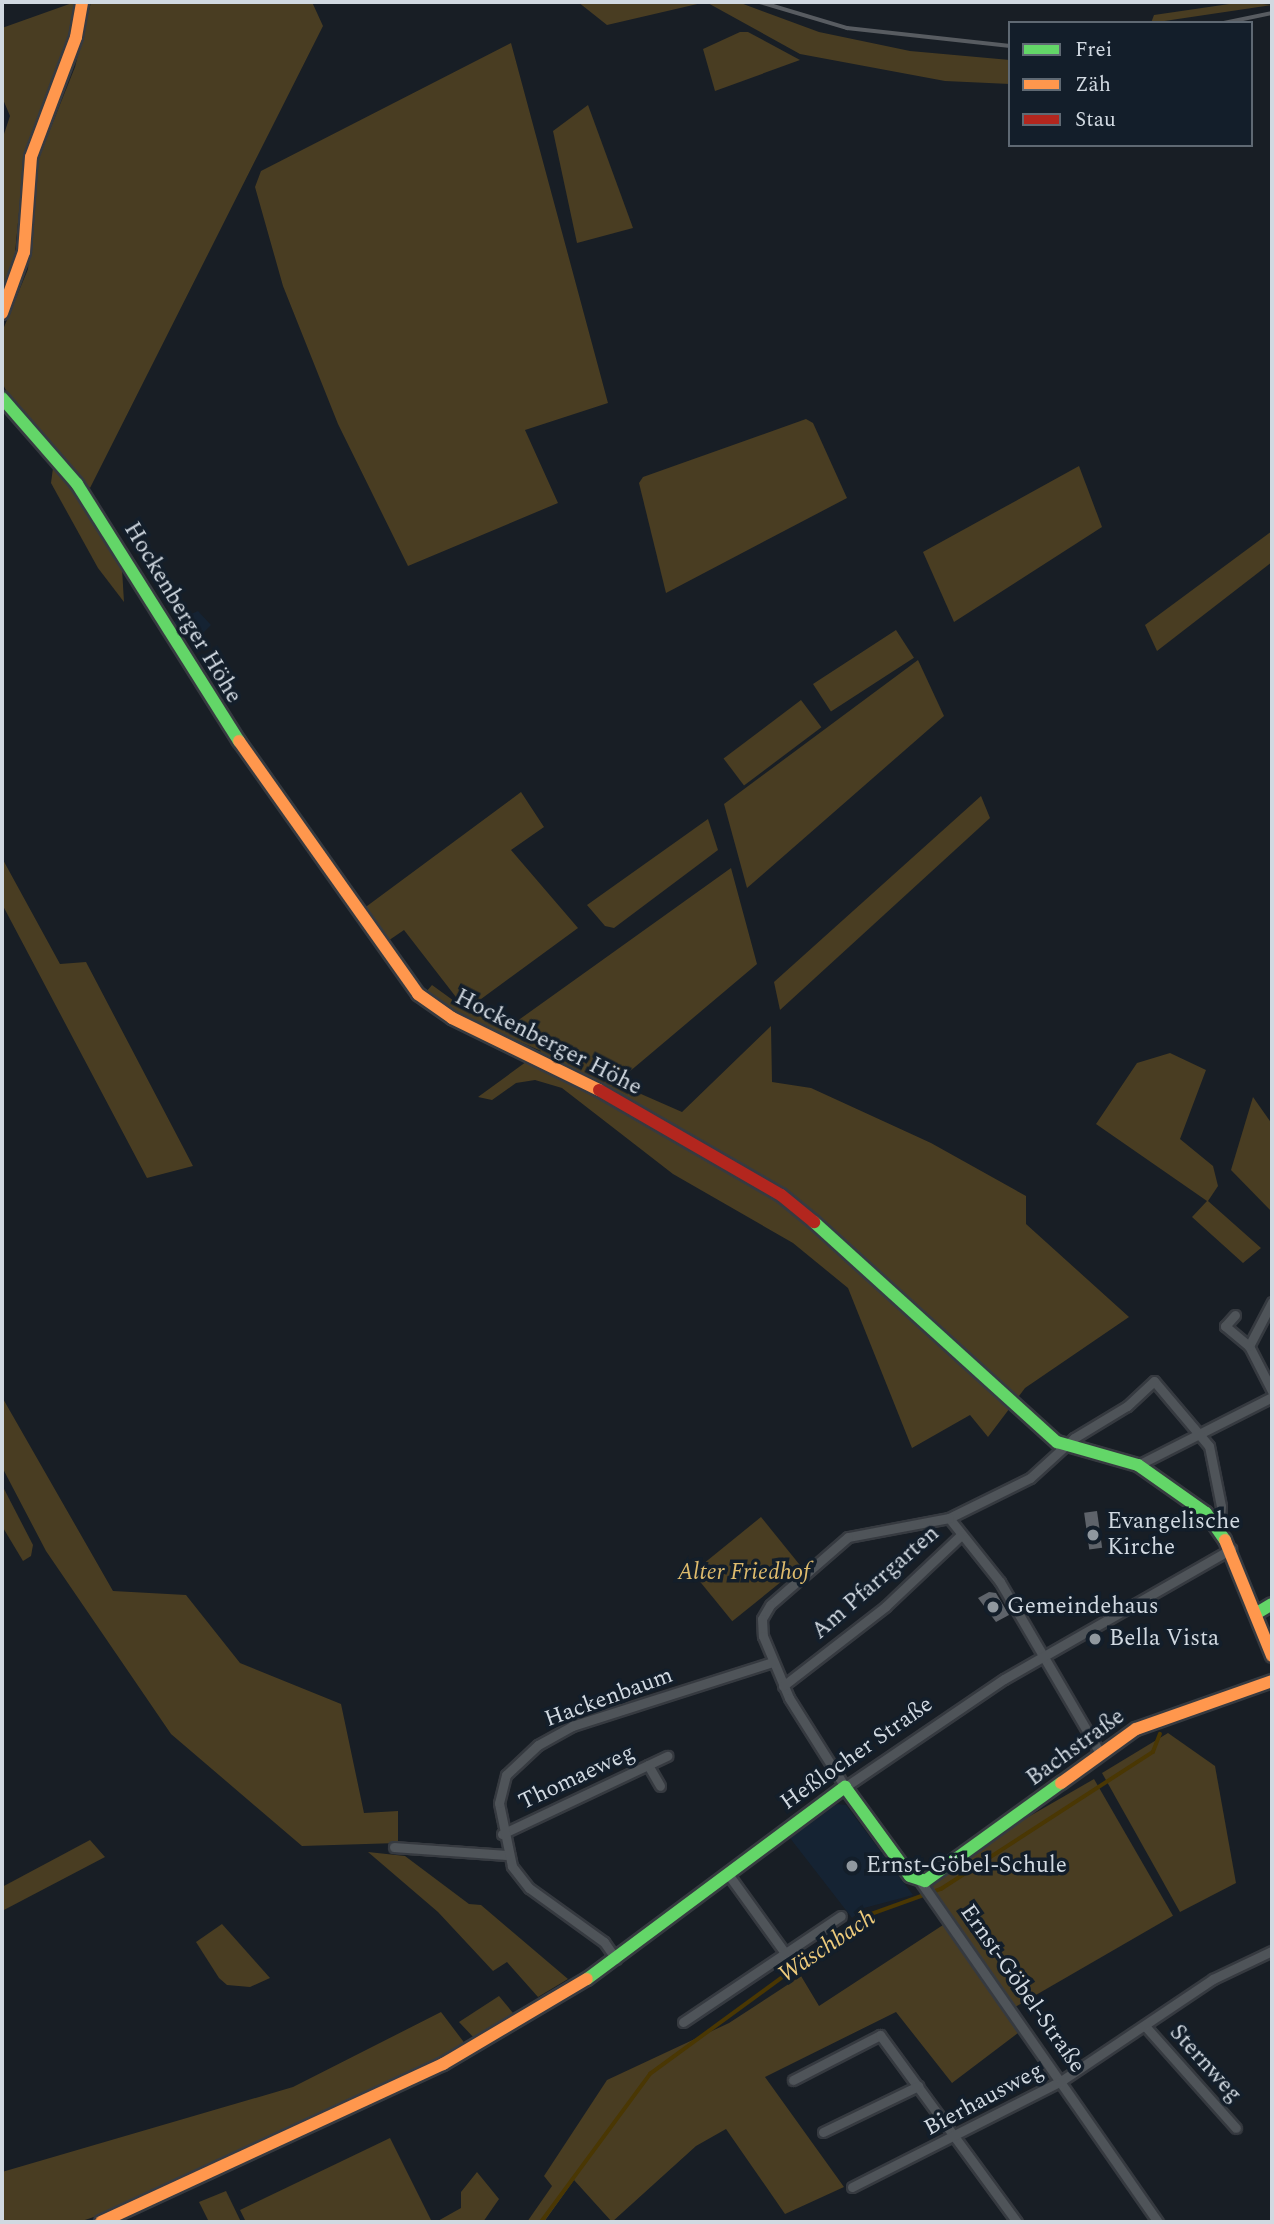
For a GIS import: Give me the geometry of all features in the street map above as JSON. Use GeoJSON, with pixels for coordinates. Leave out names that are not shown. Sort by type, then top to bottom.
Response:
{"type":"FeatureCollection","features":[{"type":"Feature","properties":{"kind":"street"},"geometry":{"type":"LineString","coordinates":[[2,313],[24,252],[31,157],[76,37],[82,2]]}},
{"type":"Feature","properties":{"kind":"street","name":"Hockenberger Höhe"},"geometry":{"type":"LineString","coordinates":[[2,398],[77,484],[208,698],[418,994],[452,1018],[556,1065],[801,1209],[1065,1447]]}},
{"type":"Feature","properties":{"kind":"street"},"geometry":{"type":"LineString","coordinates":[[1249,1346],[1272,1302]]}},
{"type":"Feature","properties":{"kind":"street"},"geometry":{"type":"LineString","coordinates":[[1235,1315],[1226,1326],[1249,1346],[1272,1391]]}},
{"type":"Feature","properties":{"kind":"street"},"geometry":{"type":"LineString","coordinates":[[845,1787],[783,1686],[761,1626],[765,1612],[839,1543],[856,1533],[949,1518],[1030,1478],[1065,1447],[1127,1406],[1154,1381],[1202,1433],[1214,1462],[1219,1529]]}},
{"type":"Feature","properties":{"kind":"street"},"geometry":{"type":"LineString","coordinates":[[1138,1465],[1272,1397]]}},
{"type":"Feature","properties":{"kind":"street"},"geometry":{"type":"LineString","coordinates":[[1065,1447],[1138,1465],[1177,1489],[1219,1529],[1231,1549],[1272,1656]]}},
{"type":"Feature","properties":{"kind":"street"},"geometry":{"type":"LineString","coordinates":[[949,1518],[1000,1583],[1100,1753]]}},
{"type":"Feature","properties":{"kind":"street","name":"Am Pfarrgarten"},"geometry":{"type":"LineString","coordinates":[[783,1686],[886,1606],[961,1535]]}},
{"type":"Feature","properties":{"kind":"street","name":"Heßlocher Straße"},"geometry":{"type":"LineString","coordinates":[[102,2222],[415,2079],[523,2016],[616,1959],[845,1787],[1043,1655],[1231,1549]]}},
{"type":"Feature","properties":{"kind":"street"},"geometry":{"type":"LineString","coordinates":[[1257,1613],[1272,1604]]}},
{"type":"Feature","properties":{"kind":"street","name":"Hackenbaum"},"geometry":{"type":"LineString","coordinates":[[616,1959],[604,1942],[529,1888],[506,1855],[502,1834],[502,1783],[538,1745],[572,1726],[772,1662]]}},
{"type":"Feature","properties":{"kind":"street","name":"Bachstraße"},"geometry":{"type":"LineString","coordinates":[[921,1883],[940,1872],[1100,1753],[1163,1716],[1272,1681]]}},
{"type":"Feature","properties":{"kind":"street","name":"Thomaeweg"},"geometry":{"type":"LineString","coordinates":[[502,1834],[667,1756]]}},
{"type":"Feature","properties":{"kind":"street"},"geometry":{"type":"LineString","coordinates":[[648,1765],[660,1786]]}},
{"type":"Feature","properties":{"kind":"street","name":"Ernst-Göbel-Straße"},"geometry":{"type":"LineString","coordinates":[[845,1787],[910,1876],[921,1883],[932,1898],[1158,2222]]}},
{"type":"Feature","properties":{"kind":"street"},"geometry":{"type":"LineString","coordinates":[[394,1847],[506,1855]]}},
{"type":"Feature","properties":{"kind":"street"},"geometry":{"type":"LineString","coordinates":[[728,1874],[785,1953]]}},
{"type":"Feature","properties":{"kind":"street"},"geometry":{"type":"LineString","coordinates":[[683,2022],[841,1916]]}},
{"type":"Feature","properties":{"kind":"street","name":"Bierhausweg"},"geometry":{"type":"LineString","coordinates":[[852,2187],[957,2137],[1061,2081],[1213,1979],[1272,1951]]}},
{"type":"Feature","properties":{"kind":"street","name":"Sternweg"},"geometry":{"type":"LineString","coordinates":[[1146,2026],[1236,2128]]}},
{"type":"Feature","properties":{"kind":"street"},"geometry":{"type":"LineString","coordinates":[[793,2080],[880,2035],[1017,2222]]}},
{"type":"Feature","properties":{"kind":"street"},"geometry":{"type":"LineString","coordinates":[[823,2132],[918,2085]]}},
{"type":"Feature","properties":{"kind":"shaded area"},"geometry":{"type":"Polygon","coordinates":[[[198,611],[211,625],[203,633],[179,639],[171,623],[198,611]]]}},
{"type":"Feature","properties":{"kind":"shaded area","name":"Ernst-Göbel-Schule"},"geometry":{"type":"Polygon","coordinates":[[[837,1804],[846,1805],[913,1895],[864,1908],[852,1918],[790,1838],[837,1804]]]}},
{"type":"Feature","properties":{"kind":"green space"},"geometry":{"type":"Polygon","coordinates":[[[75,2],[65,53],[25,152],[14,263],[2,298],[2,140],[10,116],[2,97],[2,28],[75,2]]]}},
{"type":"Feature","properties":{"kind":"green space"},"geometry":{"type":"Polygon","coordinates":[[[91,2],[312,2],[323,26],[90,488],[10,399],[2,382],[2,332],[28,269],[35,167],[75,67],[91,2]]]}},
{"type":"Feature","properties":{"kind":"green space"},"geometry":{"type":"Polygon","coordinates":[[[578,2],[706,2],[607,25],[578,2]]]}},
{"type":"Feature","properties":{"kind":"green space"},"geometry":{"type":"Polygon","coordinates":[[[706,2],[738,2],[819,32],[910,51],[1008,60],[1008,84],[945,81],[800,54],[706,2]]]}},
{"type":"Feature","properties":{"kind":"green space"},"geometry":{"type":"Polygon","coordinates":[[[1243,2],[1272,5],[1164,21],[1152,21],[1154,15],[1243,2]]]}},
{"type":"Feature","properties":{"kind":"green space"},"geometry":{"type":"Polygon","coordinates":[[[740,32],[748,32],[800,60],[715,91],[703,49],[740,32]]]}},
{"type":"Feature","properties":{"kind":"green space"},"geometry":{"type":"Polygon","coordinates":[[[511,43],[608,403],[525,430],[558,503],[408,566],[338,424],[283,286],[255,187],[261,171],[511,43]]]}},
{"type":"Feature","properties":{"kind":"green space"},"geometry":{"type":"Polygon","coordinates":[[[588,105],[633,228],[577,243],[553,131],[588,105]]]}},
{"type":"Feature","properties":{"kind":"green space"},"geometry":{"type":"Polygon","coordinates":[[[806,419],[813,423],[847,498],[666,593],[639,483],[643,477],[806,419]]]}},
{"type":"Feature","properties":{"kind":"green space"},"geometry":{"type":"Polygon","coordinates":[[[1079,466],[1102,527],[954,622],[923,552],[1079,466]]]}},
{"type":"Feature","properties":{"kind":"green space"},"geometry":{"type":"Polygon","coordinates":[[[53,468],[83,503],[122,569],[124,602],[98,568],[51,483],[53,468]]]}},
{"type":"Feature","properties":{"kind":"green space"},"geometry":{"type":"Polygon","coordinates":[[[1272,531],[1272,562],[1157,651],[1145,625],[1272,531]]]}},
{"type":"Feature","properties":{"kind":"green space"},"geometry":{"type":"Polygon","coordinates":[[[896,630],[914,658],[831,712],[813,684],[896,630]]]}},
{"type":"Feature","properties":{"kind":"green space"},"geometry":{"type":"Polygon","coordinates":[[[918,660],[944,716],[747,888],[724,804],[918,660]]]}},
{"type":"Feature","properties":{"kind":"green space"},"geometry":{"type":"Polygon","coordinates":[[[801,700],[821,727],[744,786],[724,758],[801,700]]]}},
{"type":"Feature","properties":{"kind":"green space"},"geometry":{"type":"Polygon","coordinates":[[[521,792],[544,827],[511,850],[578,928],[477,1002],[459,1001],[404,930],[385,943],[363,909],[521,792]]]}},
{"type":"Feature","properties":{"kind":"green space"},"geometry":{"type":"Polygon","coordinates":[[[981,796],[990,818],[780,1010],[774,982],[981,796]]]}},
{"type":"Feature","properties":{"kind":"green space"},"geometry":{"type":"Polygon","coordinates":[[[708,819],[718,850],[614,928],[605,926],[587,905],[708,819]]]}},
{"type":"Feature","properties":{"kind":"green space"},"geometry":{"type":"Polygon","coordinates":[[[2,858],[60,964],[86,962],[193,1166],[147,1178],[2,904],[2,858]]]}},
{"type":"Feature","properties":{"kind":"green space"},"geometry":{"type":"Polygon","coordinates":[[[731,868],[757,964],[616,1083],[682,1112],[771,1026],[772,1082],[811,1088],[931,1143],[1026,1196],[1026,1224],[1129,1317],[1025,1388],[988,1437],[970,1415],[912,1448],[848,1288],[793,1243],[673,1174],[562,1088],[535,1080],[516,1083],[492,1100],[478,1097],[541,1051],[465,1018],[426,992],[432,985],[472,1014],[513,1024],[731,868]]]}},
{"type":"Feature","properties":{"kind":"green space"},"geometry":{"type":"Polygon","coordinates":[[[1170,1053],[1206,1070],[1180,1139],[1213,1166],[1218,1186],[1208,1201],[1261,1248],[1243,1263],[1192,1217],[1207,1201],[1096,1124],[1137,1063],[1170,1053]]]}},
{"type":"Feature","properties":{"kind":"green space"},"geometry":{"type":"Polygon","coordinates":[[[1253,1097],[1272,1124],[1272,1212],[1231,1170],[1253,1097]]]}},
{"type":"Feature","properties":{"kind":"green space"},"geometry":{"type":"Polygon","coordinates":[[[2,1397],[113,1591],[186,1595],[240,1663],[341,1704],[364,1813],[398,1811],[398,1843],[302,1846],[171,1734],[46,1551],[2,1467],[2,1397]]]}},
{"type":"Feature","properties":{"kind":"green space"},"geometry":{"type":"Polygon","coordinates":[[[2,1485],[33,1545],[31,1556],[23,1561],[2,1526],[2,1485]]]}},
{"type":"Feature","properties":{"kind":"green space","name":"Alter Friedhof"},"geometry":{"type":"Polygon","coordinates":[[[761,1517],[801,1566],[732,1621],[693,1572],[761,1517]]]}},
{"type":"Feature","properties":{"kind":"green space"},"geometry":{"type":"Polygon","coordinates":[[[1168,1733],[1215,1766],[1236,1883],[1180,1912],[1102,1773],[1168,1733]]]}},
{"type":"Feature","properties":{"kind":"green space"},"geometry":{"type":"Polygon","coordinates":[[[1094,1779],[1173,1916],[1003,2014],[924,1877],[1094,1779]]]}},
{"type":"Feature","properties":{"kind":"green space"},"geometry":{"type":"Polygon","coordinates":[[[90,1840],[105,1857],[2,1911],[2,1887],[90,1840]]]}},
{"type":"Feature","properties":{"kind":"green space"},"geometry":{"type":"Polygon","coordinates":[[[368,1852],[405,1856],[469,1904],[481,1905],[568,1979],[538,1997],[507,1962],[493,1971],[438,1912],[368,1852]]]}},
{"type":"Feature","properties":{"kind":"green space"},"geometry":{"type":"Polygon","coordinates":[[[222,1924],[270,1978],[250,1987],[227,1985],[219,1978],[196,1942],[222,1924]]]}},
{"type":"Feature","properties":{"kind":"green space"},"geometry":{"type":"Polygon","coordinates":[[[943,1925],[1018,2033],[952,2083],[896,2012],[765,2077],[844,2187],[785,2214],[726,2129],[696,2146],[612,2222],[574,2180],[544,2222],[527,2222],[552,2186],[544,2176],[607,2080],[729,2023],[801,1976],[819,2006],[943,1925]]]}},
{"type":"Feature","properties":{"kind":"green space"},"geometry":{"type":"Polygon","coordinates":[[[499,1996],[513,2013],[475,2039],[459,2022],[499,1996]]]}},
{"type":"Feature","properties":{"kind":"green space"},"geometry":{"type":"Polygon","coordinates":[[[441,2012],[466,2045],[391,2085],[147,2199],[79,2222],[2,2222],[2,2172],[293,2087],[441,2012]]]}},
{"type":"Feature","properties":{"kind":"green space"},"geometry":{"type":"Polygon","coordinates":[[[390,2138],[432,2222],[246,2222],[240,2210],[390,2138]]]}},
{"type":"Feature","properties":{"kind":"green space"},"geometry":{"type":"Polygon","coordinates":[[[477,2172],[499,2199],[483,2222],[436,2222],[461,2208],[461,2192],[477,2172]]]}},
{"type":"Feature","properties":{"kind":"green space"},"geometry":{"type":"Polygon","coordinates":[[[226,2191],[241,2222],[209,2222],[199,2202],[226,2191]]]}},
{"type":"Feature","properties":{"kind":"building","name":"Evangelische Kirche"},"geometry":{"type":"Polygon","coordinates":[[[1097,1511],[1102,1548],[1089,1549],[1084,1513],[1097,1511]]]}},
{"type":"Feature","properties":{"kind":"building","name":"Gemeindehaus"},"geometry":{"type":"Polygon","coordinates":[[[989,1592],[996,1593],[1009,1615],[996,1622],[978,1598],[989,1592]]]}},
{"type":"Feature","properties":{"kind":"waterway","name":"Wäschbach"},"geometry":{"type":"LineString","coordinates":[[541,2222],[650,2074],[866,1916],[941,1889],[1153,1752],[1160,1734]]}},
{"type":"Feature","properties":{"kind":"railway"},"geometry":{"type":"LineString","coordinates":[[760,2],[847,28],[1008,46]]}},
{"type":"Feature","properties":{"kind":"railway"},"geometry":{"type":"LineString","coordinates":[[1234,21],[1272,13]]}},
{"type":"Feature","properties":{"kind":"traffic: fast"},"geometry":{"type":"LineString","coordinates":[[2,398],[77,484],[239,741]]}},
{"type":"Feature","properties":{"kind":"traffic: fast"},"geometry":{"type":"LineString","coordinates":[[814,1222],[1057,1442],[1138,1465],[1206,1513],[1225,1540]]}},
{"type":"Feature","properties":{"kind":"traffic: fast"},"geometry":{"type":"LineString","coordinates":[[1257,1613],[1272,1604]]}},
{"type":"Feature","properties":{"kind":"traffic: fast"},"geometry":{"type":"LineString","coordinates":[[587,1979],[845,1787],[910,1876],[925,1881],[1061,1783]]}},
{"type":"Feature","properties":{"kind":"traffic: slow"},"geometry":{"type":"LineString","coordinates":[[2,313],[24,252],[31,157],[76,37],[82,2]]}},
{"type":"Feature","properties":{"kind":"traffic: slow"},"geometry":{"type":"LineString","coordinates":[[239,741],[418,994],[452,1018],[599,1090]]}},
{"type":"Feature","properties":{"kind":"traffic: slow"},"geometry":{"type":"LineString","coordinates":[[1225,1540],[1272,1656]]}},
{"type":"Feature","properties":{"kind":"traffic: slow"},"geometry":{"type":"LineString","coordinates":[[1061,1783],[1136,1729],[1272,1681]]}},
{"type":"Feature","properties":{"kind":"traffic: slow"},"geometry":{"type":"LineString","coordinates":[[101,2222],[443,2064],[587,1979]]}},
{"type":"Feature","properties":{"kind":"traffic: jam"},"geometry":{"type":"LineString","coordinates":[[599,1090],[781,1195],[814,1222]]}},
{"type":"Feature","properties":{"kind":"place","name":"Evangelische Kirche"},"geometry":{"type":"Point","coordinates":[1093,1535]}},
{"type":"Feature","properties":{"kind":"place","name":"Gemeindehaus"},"geometry":{"type":"Point","coordinates":[993,1607]}},
{"type":"Feature","properties":{"kind":"place","name":"Bella Vista"},"geometry":{"type":"Point","coordinates":[1095,1639]}},
{"type":"Feature","properties":{"kind":"place","name":"Ernst-Göbel-Schule"},"geometry":{"type":"Point","coordinates":[852,1866]}}]}
